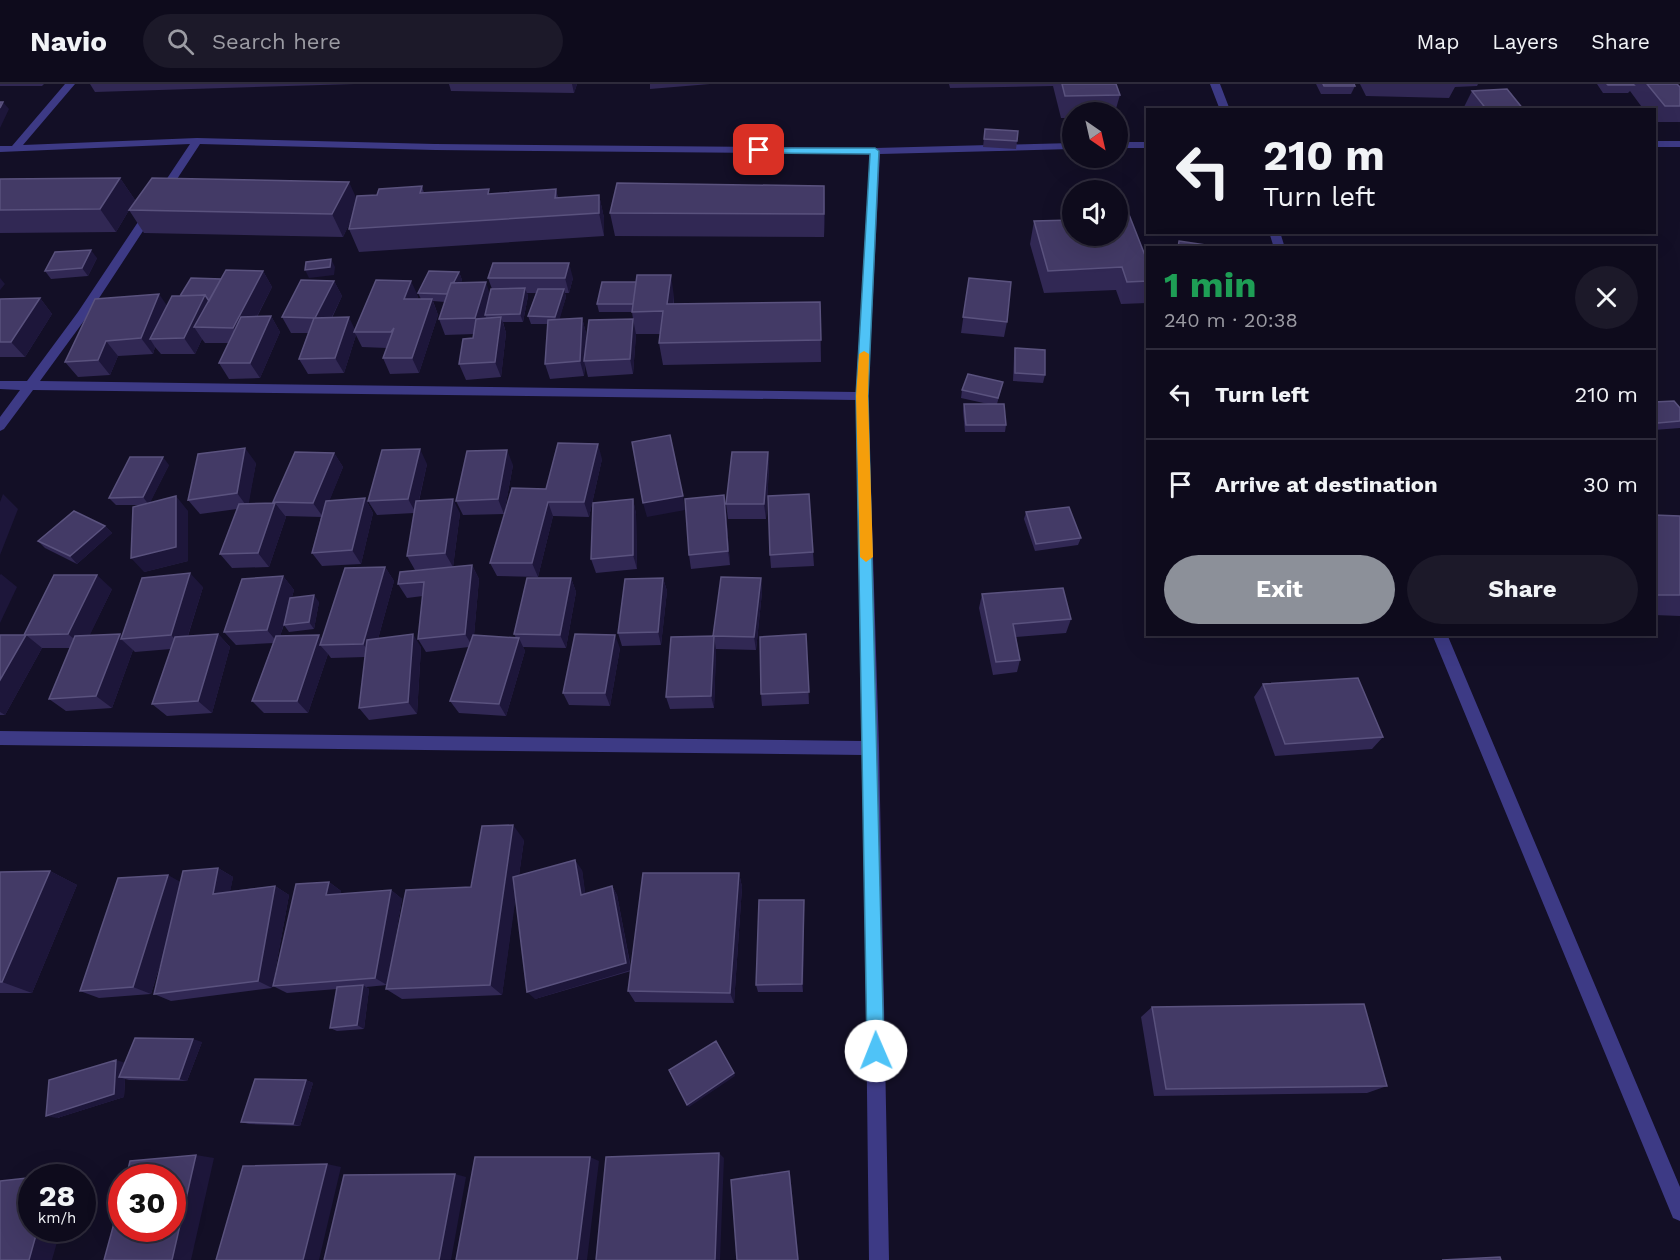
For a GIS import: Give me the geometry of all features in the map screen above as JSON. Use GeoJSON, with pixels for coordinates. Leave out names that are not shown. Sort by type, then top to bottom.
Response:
{"type":"FeatureCollection","features":[{"type":"Feature","properties":{"kind":"street"},"geometry":{"type":"LineString","coordinates":[[14,149],[70,84]]}},
{"type":"Feature","properties":{"kind":"street"},"geometry":{"type":"LineString","coordinates":[[1215,84],[1223,108]]}},
{"type":"Feature","properties":{"kind":"street"},"geometry":{"type":"LineString","coordinates":[[0,426],[82,315],[197,141]]}},
{"type":"Feature","properties":{"kind":"street"},"geometry":{"type":"LineString","coordinates":[[0,149],[197,141],[435,147],[875,151],[1062,146]]}},
{"type":"Feature","properties":{"kind":"street"},"geometry":{"type":"LineString","coordinates":[[1656,144],[1680,144]]}},
{"type":"Feature","properties":{"kind":"street"},"geometry":{"type":"LineString","coordinates":[[1128,145],[1146,145]]}},
{"type":"Feature","properties":{"kind":"street"},"geometry":{"type":"LineString","coordinates":[[875,151],[862,396],[871,748],[879,1260]]}},
{"type":"Feature","properties":{"kind":"street"},"geometry":{"type":"LineString","coordinates":[[0,385],[862,396]]}},
{"type":"Feature","properties":{"kind":"street"},"geometry":{"type":"LineString","coordinates":[[1440,636],[1680,1211]]}},
{"type":"Feature","properties":{"kind":"street"},"geometry":{"type":"LineString","coordinates":[[0,738],[871,748]]}},
{"type":"Feature","properties":{"kind":"building"},"geometry":{"type":"Polygon","coordinates":[[[1062,84],[1116,84],[1120,95],[1065,96],[1062,84]]]}},
{"type":"Feature","properties":{"kind":"building"},"geometry":{"type":"Polygon","coordinates":[[[1323,84],[1354,84],[1355,86],[1324,86],[1323,84]]]}},
{"type":"Feature","properties":{"kind":"building"},"geometry":{"type":"Polygon","coordinates":[[[1633,84],[1634,85],[1608,85],[1633,84]]]}},
{"type":"Feature","properties":{"kind":"building"},"geometry":{"type":"Polygon","coordinates":[[[1647,84],[1677,84],[1680,87],[1680,106],[1665,106],[1647,84]]]}},
{"type":"Feature","properties":{"kind":"building"},"geometry":{"type":"Polygon","coordinates":[[[1507,89],[1522,108],[1485,108],[1472,91],[1507,89]]]}},
{"type":"Feature","properties":{"kind":"building"},"geometry":{"type":"Polygon","coordinates":[[[985,129],[1018,131],[1017,141],[984,139],[985,129]]]}},
{"type":"Feature","properties":{"kind":"building"},"geometry":{"type":"Polygon","coordinates":[[[120,178],[100,209],[0,210],[0,179],[120,178]]]}},
{"type":"Feature","properties":{"kind":"building"},"geometry":{"type":"Polygon","coordinates":[[[152,178],[349,182],[332,214],[129,210],[152,178]]]}},
{"type":"Feature","properties":{"kind":"building"},"geometry":{"type":"Polygon","coordinates":[[[617,183],[824,186],[824,214],[610,213],[617,183]]]}},
{"type":"Feature","properties":{"kind":"building"},"geometry":{"type":"Polygon","coordinates":[[[422,186],[420,193],[489,189],[488,194],[556,189],[555,198],[599,195],[599,213],[349,229],[357,196],[377,195],[379,189],[422,186]]]}},
{"type":"Feature","properties":{"kind":"building"},"geometry":{"type":"Polygon","coordinates":[[[1128,212],[1146,258],[1146,281],[1127,282],[1122,267],[1048,271],[1034,221],[1062,220],[1062,246],[1128,246],[1128,212]]]}},
{"type":"Feature","properties":{"kind":"building"},"geometry":{"type":"Polygon","coordinates":[[[1179,241],[1213,246],[1178,246],[1179,241]]]}},
{"type":"Feature","properties":{"kind":"building"},"geometry":{"type":"Polygon","coordinates":[[[91,250],[82,268],[45,271],[55,252],[91,250]]]}},
{"type":"Feature","properties":{"kind":"building"},"geometry":{"type":"Polygon","coordinates":[[[331,259],[330,267],[305,270],[306,262],[331,259]]]}},
{"type":"Feature","properties":{"kind":"building"},"geometry":{"type":"Polygon","coordinates":[[[493,263],[569,263],[565,278],[488,278],[493,263]]]}},
{"type":"Feature","properties":{"kind":"building"},"geometry":{"type":"Polygon","coordinates":[[[226,270],[263,271],[233,328],[194,327],[226,270]]]}},
{"type":"Feature","properties":{"kind":"building"},"geometry":{"type":"Polygon","coordinates":[[[429,271],[459,272],[447,294],[418,293],[429,271]]]}},
{"type":"Feature","properties":{"kind":"building"},"geometry":{"type":"Polygon","coordinates":[[[637,275],[671,275],[667,304],[820,302],[821,340],[659,343],[663,311],[632,312],[637,275]]]}},
{"type":"Feature","properties":{"kind":"building"},"geometry":{"type":"Polygon","coordinates":[[[191,278],[221,279],[209,301],[205,295],[180,296],[191,278]]]}},
{"type":"Feature","properties":{"kind":"building"},"geometry":{"type":"Polygon","coordinates":[[[969,278],[1011,282],[1007,322],[963,317],[969,278]]]}},
{"type":"Feature","properties":{"kind":"building"},"geometry":{"type":"Polygon","coordinates":[[[301,280],[334,281],[315,318],[282,317],[301,280]]]}},
{"type":"Feature","properties":{"kind":"building"},"geometry":{"type":"Polygon","coordinates":[[[376,280],[411,281],[404,299],[432,299],[412,358],[383,358],[394,328],[391,332],[354,332],[376,280]]]}},
{"type":"Feature","properties":{"kind":"building"},"geometry":{"type":"Polygon","coordinates":[[[486,282],[475,318],[439,319],[451,283],[486,282]]]}},
{"type":"Feature","properties":{"kind":"building"},"geometry":{"type":"Polygon","coordinates":[[[602,282],[636,282],[633,304],[597,304],[602,282]]]}},
{"type":"Feature","properties":{"kind":"building"},"geometry":{"type":"Polygon","coordinates":[[[525,288],[520,314],[485,315],[491,289],[525,288]]]}},
{"type":"Feature","properties":{"kind":"building"},"geometry":{"type":"Polygon","coordinates":[[[538,289],[564,289],[555,317],[528,316],[538,289]]]}},
{"type":"Feature","properties":{"kind":"building"},"geometry":{"type":"Polygon","coordinates":[[[159,294],[141,338],[106,341],[98,360],[65,362],[95,299],[159,294]]]}},
{"type":"Feature","properties":{"kind":"building"},"geometry":{"type":"Polygon","coordinates":[[[205,295],[184,338],[150,339],[172,296],[205,295]]]}},
{"type":"Feature","properties":{"kind":"building"},"geometry":{"type":"Polygon","coordinates":[[[40,298],[11,342],[0,342],[0,299],[40,298]]]}},
{"type":"Feature","properties":{"kind":"building"},"geometry":{"type":"Polygon","coordinates":[[[271,316],[250,363],[219,363],[241,317],[271,316]]]}},
{"type":"Feature","properties":{"kind":"building"},"geometry":{"type":"Polygon","coordinates":[[[349,317],[335,358],[299,359],[314,318],[349,317]]]}},
{"type":"Feature","properties":{"kind":"building"},"geometry":{"type":"Polygon","coordinates":[[[501,317],[495,362],[459,364],[463,339],[473,338],[476,319],[501,317]]]}},
{"type":"Feature","properties":{"kind":"building"},"geometry":{"type":"Polygon","coordinates":[[[582,318],[580,361],[545,364],[548,320],[582,318]]]}},
{"type":"Feature","properties":{"kind":"building"},"geometry":{"type":"Polygon","coordinates":[[[633,319],[630,359],[584,361],[589,320],[633,319]]]}},
{"type":"Feature","properties":{"kind":"building"},"geometry":{"type":"Polygon","coordinates":[[[1015,348],[1045,350],[1045,375],[1015,373],[1015,348]]]}},
{"type":"Feature","properties":{"kind":"building"},"geometry":{"type":"Polygon","coordinates":[[[968,374],[1003,382],[998,398],[962,390],[968,374]]]}},
{"type":"Feature","properties":{"kind":"building"},"geometry":{"type":"Polygon","coordinates":[[[1674,401],[1680,408],[1680,421],[1658,423],[1656,402],[1674,401]]]}},
{"type":"Feature","properties":{"kind":"building"},"geometry":{"type":"Polygon","coordinates":[[[964,404],[1004,404],[1006,425],[966,425],[964,404]]]}},
{"type":"Feature","properties":{"kind":"building"},"geometry":{"type":"Polygon","coordinates":[[[670,435],[683,496],[643,503],[632,442],[670,435]]]}},
{"type":"Feature","properties":{"kind":"building"},"geometry":{"type":"Polygon","coordinates":[[[558,443],[598,444],[584,502],[548,502],[532,563],[490,563],[512,488],[546,489],[558,443]]]}},
{"type":"Feature","properties":{"kind":"building"},"geometry":{"type":"Polygon","coordinates":[[[245,448],[237,493],[188,500],[198,454],[245,448]]]}},
{"type":"Feature","properties":{"kind":"building"},"geometry":{"type":"Polygon","coordinates":[[[420,449],[408,499],[368,501],[382,450],[420,449]]]}},
{"type":"Feature","properties":{"kind":"building"},"geometry":{"type":"Polygon","coordinates":[[[507,450],[498,499],[456,501],[467,451],[507,450]]]}},
{"type":"Feature","properties":{"kind":"building"},"geometry":{"type":"Polygon","coordinates":[[[295,452],[334,453],[313,503],[273,502],[295,452]]]}},
{"type":"Feature","properties":{"kind":"building"},"geometry":{"type":"Polygon","coordinates":[[[732,452],[768,452],[764,504],[726,504],[732,452]]]}},
{"type":"Feature","properties":{"kind":"building"},"geometry":{"type":"Polygon","coordinates":[[[130,457],[163,457],[143,497],[109,498],[130,457]]]}},
{"type":"Feature","properties":{"kind":"building"},"geometry":{"type":"Polygon","coordinates":[[[809,494],[813,552],[770,555],[768,496],[809,494]]]}},
{"type":"Feature","properties":{"kind":"building"},"geometry":{"type":"Polygon","coordinates":[[[724,495],[728,551],[689,555],[685,499],[724,495]]]}},
{"type":"Feature","properties":{"kind":"building"},"geometry":{"type":"Polygon","coordinates":[[[176,496],[176,547],[131,558],[133,507],[176,496]]]}},
{"type":"Feature","properties":{"kind":"building"},"geometry":{"type":"Polygon","coordinates":[[[365,498],[352,550],[312,553],[326,501],[365,498]]]}},
{"type":"Feature","properties":{"kind":"building"},"geometry":{"type":"Polygon","coordinates":[[[453,499],[445,553],[407,556],[416,501],[453,499]]]}},
{"type":"Feature","properties":{"kind":"building"},"geometry":{"type":"Polygon","coordinates":[[[633,499],[633,555],[591,559],[593,503],[633,499]]]}},
{"type":"Feature","properties":{"kind":"building"},"geometry":{"type":"Polygon","coordinates":[[[275,503],[258,553],[220,554],[239,504],[275,503]]]}},
{"type":"Feature","properties":{"kind":"building"},"geometry":{"type":"Polygon","coordinates":[[[1069,507],[1081,538],[1036,544],[1026,512],[1069,507]]]}},
{"type":"Feature","properties":{"kind":"building"},"geometry":{"type":"Polygon","coordinates":[[[74,511],[105,526],[70,556],[38,541],[74,511]]]}},
{"type":"Feature","properties":{"kind":"building"},"geometry":{"type":"Polygon","coordinates":[[[1656,515],[1680,516],[1680,595],[1656,595],[1656,515]]]}},
{"type":"Feature","properties":{"kind":"building"},"geometry":{"type":"Polygon","coordinates":[[[472,565],[465,634],[418,639],[424,582],[398,584],[400,572],[472,565]]]}},
{"type":"Feature","properties":{"kind":"building"},"geometry":{"type":"Polygon","coordinates":[[[385,567],[363,644],[320,645],[345,568],[385,567]]]}},
{"type":"Feature","properties":{"kind":"building"},"geometry":{"type":"Polygon","coordinates":[[[190,573],[171,635],[121,639],[142,578],[190,573]]]}},
{"type":"Feature","properties":{"kind":"building"},"geometry":{"type":"Polygon","coordinates":[[[54,575],[97,575],[68,634],[24,635],[54,575]]]}},
{"type":"Feature","properties":{"kind":"building"},"geometry":{"type":"Polygon","coordinates":[[[283,576],[267,630],[224,632],[242,579],[283,576]]]}},
{"type":"Feature","properties":{"kind":"building"},"geometry":{"type":"Polygon","coordinates":[[[721,577],[761,578],[754,637],[713,636],[721,577]]]}},
{"type":"Feature","properties":{"kind":"building"},"geometry":{"type":"Polygon","coordinates":[[[527,578],[571,578],[560,635],[514,634],[527,578]]]}},
{"type":"Feature","properties":{"kind":"building"},"geometry":{"type":"Polygon","coordinates":[[[663,578],[658,632],[618,633],[625,579],[663,578]]]}},
{"type":"Feature","properties":{"kind":"building"},"geometry":{"type":"Polygon","coordinates":[[[1063,588],[1071,619],[1013,624],[1020,660],[996,662],[982,594],[1063,588]]]}},
{"type":"Feature","properties":{"kind":"building"},"geometry":{"type":"Polygon","coordinates":[[[314,595],[309,622],[284,625],[290,598],[314,595]]]}},
{"type":"Feature","properties":{"kind":"building"},"geometry":{"type":"Polygon","coordinates":[[[120,634],[96,696],[49,699],[75,636],[120,634]]]}},
{"type":"Feature","properties":{"kind":"building"},"geometry":{"type":"Polygon","coordinates":[[[218,634],[198,701],[152,704],[175,637],[218,634]]]}},
{"type":"Feature","properties":{"kind":"building"},"geometry":{"type":"Polygon","coordinates":[[[413,634],[408,702],[359,708],[367,640],[413,634]]]}},
{"type":"Feature","properties":{"kind":"building"},"geometry":{"type":"Polygon","coordinates":[[[575,634],[615,635],[605,693],[563,693],[575,634]]]}},
{"type":"Feature","properties":{"kind":"building"},"geometry":{"type":"Polygon","coordinates":[[[806,634],[809,692],[761,694],[760,637],[806,634]]]}},
{"type":"Feature","properties":{"kind":"building"},"geometry":{"type":"Polygon","coordinates":[[[0,635],[26,635],[0,680],[0,635]]]}},
{"type":"Feature","properties":{"kind":"building"},"geometry":{"type":"Polygon","coordinates":[[[319,635],[297,701],[252,701],[276,636],[319,635]]]}},
{"type":"Feature","properties":{"kind":"building"},"geometry":{"type":"Polygon","coordinates":[[[473,635],[519,638],[499,704],[450,701],[473,635]]]}},
{"type":"Feature","properties":{"kind":"building"},"geometry":{"type":"Polygon","coordinates":[[[714,636],[711,696],[666,697],[671,637],[714,636]]]}},
{"type":"Feature","properties":{"kind":"building"},"geometry":{"type":"Polygon","coordinates":[[[1358,678],[1383,737],[1285,744],[1263,684],[1358,678]]]}},
{"type":"Feature","properties":{"kind":"building"},"geometry":{"type":"Polygon","coordinates":[[[513,825],[490,985],[386,989],[406,890],[471,887],[482,826],[513,825]]]}},
{"type":"Feature","properties":{"kind":"building"},"geometry":{"type":"Polygon","coordinates":[[[575,860],[581,895],[612,886],[626,963],[527,992],[513,877],[575,860]]]}},
{"type":"Feature","properties":{"kind":"building"},"geometry":{"type":"Polygon","coordinates":[[[218,868],[213,894],[275,886],[258,981],[154,994],[183,871],[218,868]]]}},
{"type":"Feature","properties":{"kind":"building"},"geometry":{"type":"Polygon","coordinates":[[[50,871],[2,982],[0,982],[0,872],[50,871]]]}},
{"type":"Feature","properties":{"kind":"building"},"geometry":{"type":"Polygon","coordinates":[[[643,873],[739,873],[730,993],[628,991],[643,873]]]}},
{"type":"Feature","properties":{"kind":"building"},"geometry":{"type":"Polygon","coordinates":[[[168,875],[133,987],[80,991],[118,878],[168,875]]]}},
{"type":"Feature","properties":{"kind":"building"},"geometry":{"type":"Polygon","coordinates":[[[329,882],[326,895],[391,890],[375,978],[273,986],[296,884],[329,882]]]}},
{"type":"Feature","properties":{"kind":"building"},"geometry":{"type":"Polygon","coordinates":[[[759,900],[804,900],[802,984],[756,985],[759,900]]]}},
{"type":"Feature","properties":{"kind":"building"},"geometry":{"type":"Polygon","coordinates":[[[363,985],[357,1025],[330,1028],[337,987],[363,985]]]}},
{"type":"Feature","properties":{"kind":"building"},"geometry":{"type":"Polygon","coordinates":[[[1364,1004],[1387,1086],[1166,1089],[1152,1007],[1364,1004]]]}},
{"type":"Feature","properties":{"kind":"building"},"geometry":{"type":"Polygon","coordinates":[[[135,1038],[193,1039],[179,1079],[119,1077],[135,1038]]]}},
{"type":"Feature","properties":{"kind":"building"},"geometry":{"type":"Polygon","coordinates":[[[716,1041],[734,1073],[687,1105],[669,1070],[716,1041]]]}},
{"type":"Feature","properties":{"kind":"building"},"geometry":{"type":"Polygon","coordinates":[[[116,1060],[114,1094],[46,1116],[49,1080],[116,1060]]]}},
{"type":"Feature","properties":{"kind":"building"},"geometry":{"type":"Polygon","coordinates":[[[255,1079],[306,1080],[293,1124],[241,1122],[255,1079]]]}},
{"type":"Feature","properties":{"kind":"building"},"geometry":{"type":"Polygon","coordinates":[[[719,1153],[715,1260],[596,1260],[606,1157],[719,1153]]]}},
{"type":"Feature","properties":{"kind":"building"},"geometry":{"type":"Polygon","coordinates":[[[196,1155],[186,1199],[186,1164],[129,1164],[130,1161],[196,1155]]]}},
{"type":"Feature","properties":{"kind":"building"},"geometry":{"type":"Polygon","coordinates":[[[475,1157],[590,1157],[577,1260],[456,1260],[475,1157]]]}},
{"type":"Feature","properties":{"kind":"building"},"geometry":{"type":"Polygon","coordinates":[[[327,1164],[303,1260],[216,1260],[243,1166],[327,1164]]]}},
{"type":"Feature","properties":{"kind":"building"},"geometry":{"type":"Polygon","coordinates":[[[789,1171],[798,1260],[737,1260],[731,1180],[789,1171]]]}},
{"type":"Feature","properties":{"kind":"building"},"geometry":{"type":"Polygon","coordinates":[[[455,1174],[439,1260],[324,1260],[344,1175],[455,1174]]]}},
{"type":"Feature","properties":{"kind":"building"},"geometry":{"type":"Polygon","coordinates":[[[18,1179],[18,1242],[34,1242],[29,1260],[0,1260],[0,1181],[18,1179]]]}},
{"type":"Feature","properties":{"kind":"building"},"geometry":{"type":"Polygon","coordinates":[[[109,1242],[176,1242],[172,1260],[104,1260],[109,1242]]]}},
{"type":"Feature","properties":{"kind":"building"},"geometry":{"type":"Polygon","coordinates":[[[1500,1257],[1501,1260],[1442,1260],[1500,1257]]]}},
{"type":"Feature","properties":{"kind":"slow traffic"},"geometry":{"type":"LineString","coordinates":[[864,354],[862,396],[866,557]]}},
{"type":"Feature","properties":{"kind":"route"},"geometry":{"type":"LineString","coordinates":[[759,150],[875,151],[862,396],[876,1051]]}}]}
